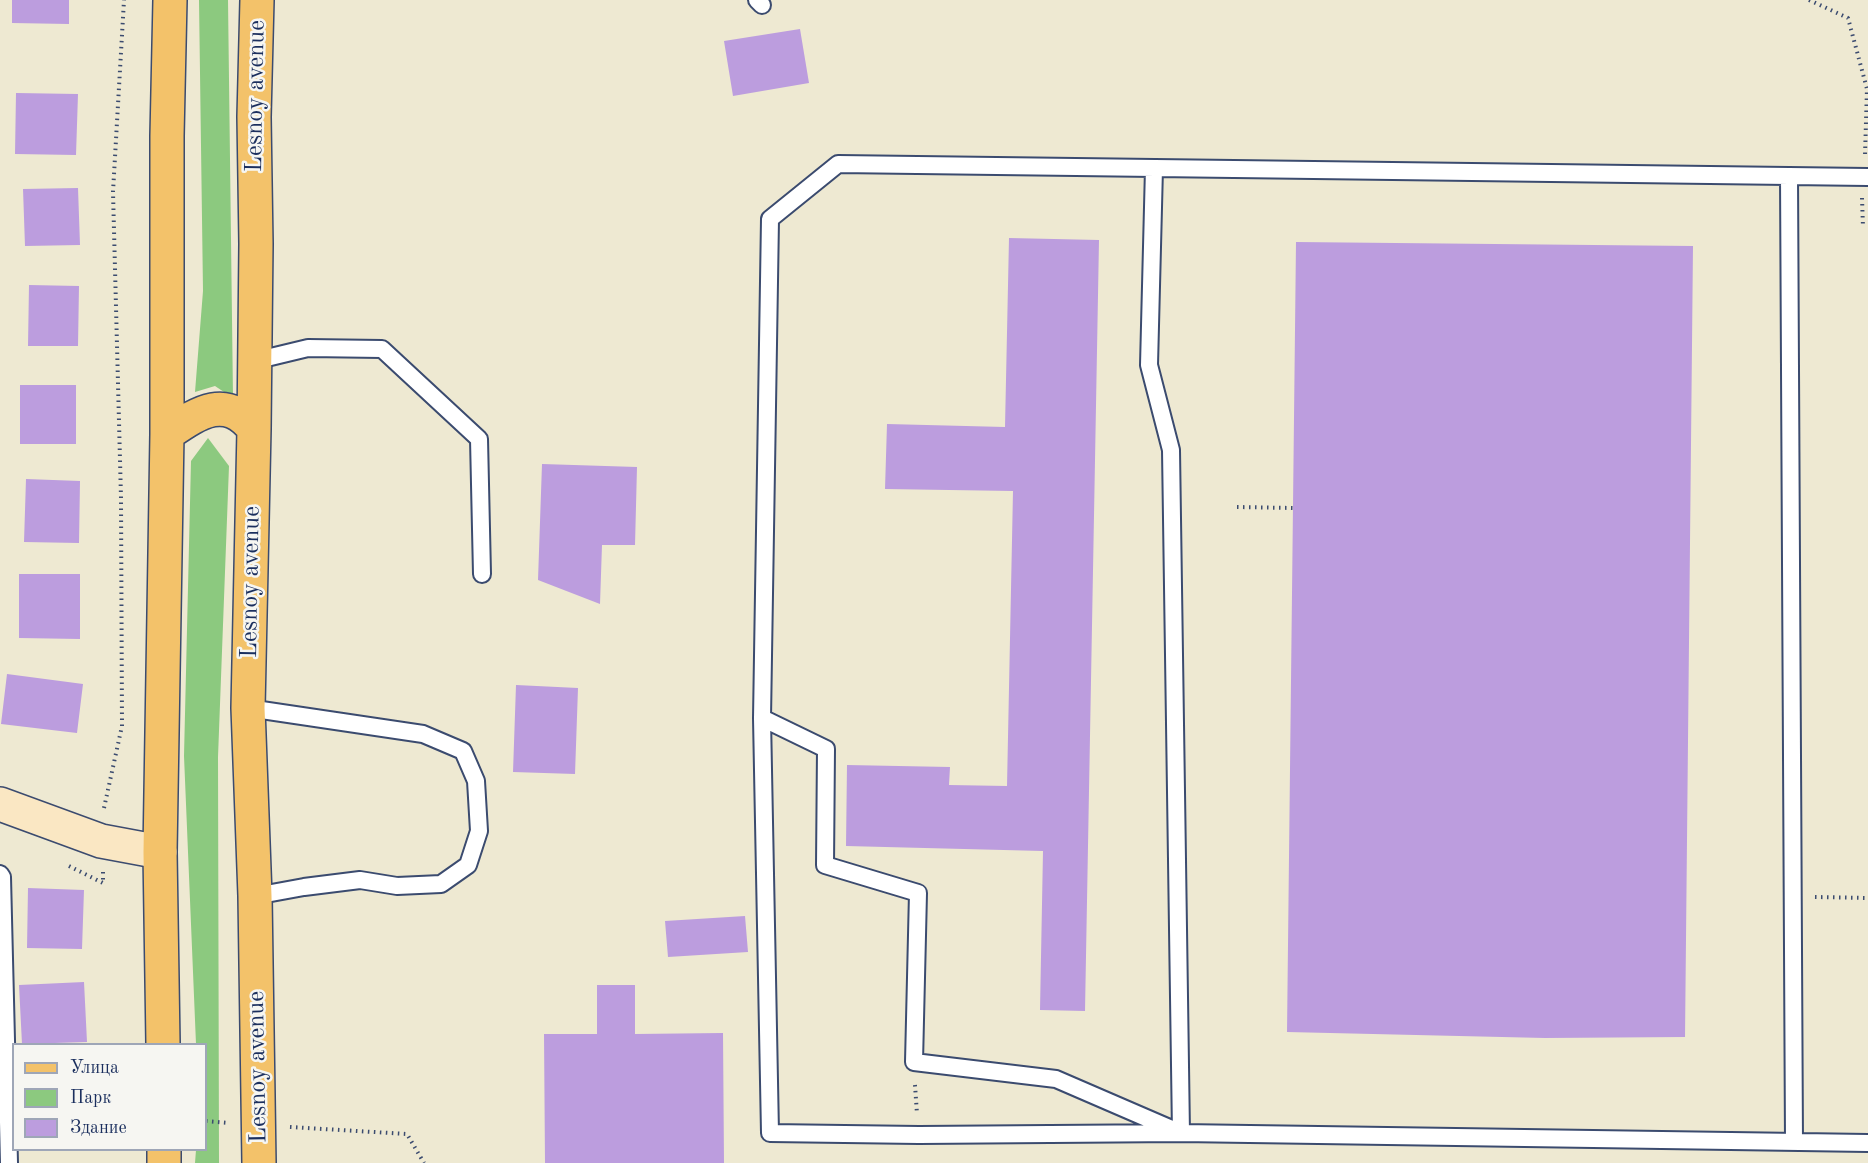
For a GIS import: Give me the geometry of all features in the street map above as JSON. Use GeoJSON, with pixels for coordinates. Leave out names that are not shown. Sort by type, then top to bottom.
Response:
{"type":"FeatureCollection","features":[{"type":"Feature","properties":{"kind":"main road"},"geometry":{"type":"LineString","coordinates":[[163,1043],[160,852],[167,434],[167,136],[170,0]]}},
{"type":"Feature","properties":{"kind":"main road","name":"Lesnoy avenue"},"geometry":{"type":"LineString","coordinates":[[257,0],[254,117],[256,244],[254,429],[248,708],[255,896],[259,1163]]}},
{"type":"Feature","properties":{"kind":"main road"},"geometry":{"type":"LineString","coordinates":[[167,434],[195,415],[219,408],[243,416],[254,429]]}},
{"type":"Feature","properties":{"kind":"main road"},"geometry":{"type":"LineString","coordinates":[[0,804],[101,841],[160,852]]}},
{"type":"Feature","properties":{"kind":"lane"},"geometry":{"type":"LineString","coordinates":[[1865,177],[838,164],[770,219],[762,718],[770,1133],[919,1135],[1180,1132],[1868,1143]]}},
{"type":"Feature","properties":{"kind":"lane"},"geometry":{"type":"LineString","coordinates":[[1154,168],[1149,365],[1171,450],[1180,1132]]}},
{"type":"Feature","properties":{"kind":"lane"},"geometry":{"type":"LineString","coordinates":[[1789,176],[1794,1142]]}},
{"type":"Feature","properties":{"kind":"lane"},"geometry":{"type":"LineString","coordinates":[[254,361],[308,348],[382,349],[479,439],[482,574]]}},
{"type":"Feature","properties":{"kind":"lane"},"geometry":{"type":"LineString","coordinates":[[248,708],[423,734],[463,751],[476,781],[478,831],[468,865],[441,884],[397,886],[360,880],[255,896]]}},
{"type":"Feature","properties":{"kind":"lane"},"geometry":{"type":"LineString","coordinates":[[762,718],[826,749],[825,865],[918,893],[914,1062],[1056,1079],[1180,1132]]}},
{"type":"Feature","properties":{"kind":"lane"},"geometry":{"type":"LineString","coordinates":[[0,874],[2,877],[9,1163]]}},
{"type":"Feature","properties":{"kind":"path"},"geometry":{"type":"LineString","coordinates":[[103,883],[101,841],[103,812],[122,726],[121,498],[113,192],[124,0]]}},
{"type":"Feature","properties":{"kind":"path"},"geometry":{"type":"LineString","coordinates":[[1809,0],[1848,18],[1867,89],[1865,177]]}},
{"type":"Feature","properties":{"kind":"path"},"geometry":{"type":"LineString","coordinates":[[1236,507],[1293,508]]}},
{"type":"Feature","properties":{"kind":"path"},"geometry":{"type":"LineString","coordinates":[[1793,897],[1868,898]]}},
{"type":"Feature","properties":{"kind":"path"},"geometry":{"type":"LineString","coordinates":[[207,1121],[407,1134],[424,1163]]}},
{"type":"Feature","properties":{"kind":"green space"},"geometry":{"type":"Polygon","coordinates":[[[199,0],[228,0],[233,398],[215,386],[195,392],[203,291],[199,0]]]}},
{"type":"Feature","properties":{"kind":"green space"},"geometry":{"type":"Polygon","coordinates":[[[208,438],[229,466],[218,757],[219,1163],[195,1163],[196,1151],[207,1151],[207,1043],[196,1043],[184,756],[191,461],[208,438]]]}},
{"type":"Feature","properties":{"kind":"building"},"geometry":{"type":"Polygon","coordinates":[[[12,0],[69,0],[69,24],[12,23],[12,0]]]}},
{"type":"Feature","properties":{"kind":"building"},"geometry":{"type":"Polygon","coordinates":[[[800,29],[809,83],[733,96],[724,41],[800,29]]]}},
{"type":"Feature","properties":{"kind":"building"},"geometry":{"type":"Polygon","coordinates":[[[16,93],[78,94],[76,155],[15,154],[16,93]]]}},
{"type":"Feature","properties":{"kind":"building"},"geometry":{"type":"Polygon","coordinates":[[[78,188],[80,245],[25,246],[23,189],[78,188]]]}},
{"type":"Feature","properties":{"kind":"building"},"geometry":{"type":"Polygon","coordinates":[[[1009,238],[1099,240],[1085,1011],[1040,1010],[1043,851],[846,846],[847,765],[950,767],[949,785],[1007,786],[1013,491],[885,489],[887,424],[1005,427],[1009,238]]]}},
{"type":"Feature","properties":{"kind":"building"},"geometry":{"type":"Polygon","coordinates":[[[1296,242],[1693,246],[1685,1037],[1545,1038],[1287,1032],[1296,242]]]}},
{"type":"Feature","properties":{"kind":"building"},"geometry":{"type":"Polygon","coordinates":[[[29,285],[79,286],[78,346],[28,346],[29,285]]]}},
{"type":"Feature","properties":{"kind":"building"},"geometry":{"type":"Polygon","coordinates":[[[20,385],[76,385],[76,444],[20,444],[20,385]]]}},
{"type":"Feature","properties":{"kind":"building"},"geometry":{"type":"Polygon","coordinates":[[[542,464],[637,467],[635,545],[602,545],[600,604],[538,580],[542,464]]]}},
{"type":"Feature","properties":{"kind":"building"},"geometry":{"type":"Polygon","coordinates":[[[26,479],[80,481],[79,543],[24,542],[26,479]]]}},
{"type":"Feature","properties":{"kind":"building"},"geometry":{"type":"Polygon","coordinates":[[[19,574],[80,574],[80,639],[19,638],[19,574]]]}},
{"type":"Feature","properties":{"kind":"building"},"geometry":{"type":"Polygon","coordinates":[[[7,674],[83,684],[77,733],[1,724],[7,674]]]}},
{"type":"Feature","properties":{"kind":"building"},"geometry":{"type":"Polygon","coordinates":[[[516,685],[578,688],[575,774],[513,772],[516,685]]]}},
{"type":"Feature","properties":{"kind":"building"},"geometry":{"type":"Polygon","coordinates":[[[28,888],[84,890],[82,949],[27,948],[28,888]]]}},
{"type":"Feature","properties":{"kind":"building"},"geometry":{"type":"Polygon","coordinates":[[[745,916],[748,952],[668,957],[665,921],[745,916]]]}},
{"type":"Feature","properties":{"kind":"building"},"geometry":{"type":"Polygon","coordinates":[[[84,982],[87,1042],[22,1043],[19,985],[84,982]]]}},
{"type":"Feature","properties":{"kind":"building"},"geometry":{"type":"Polygon","coordinates":[[[597,985],[635,985],[635,1034],[723,1033],[724,1163],[545,1163],[544,1034],[597,1034],[597,985]]]}}]}
